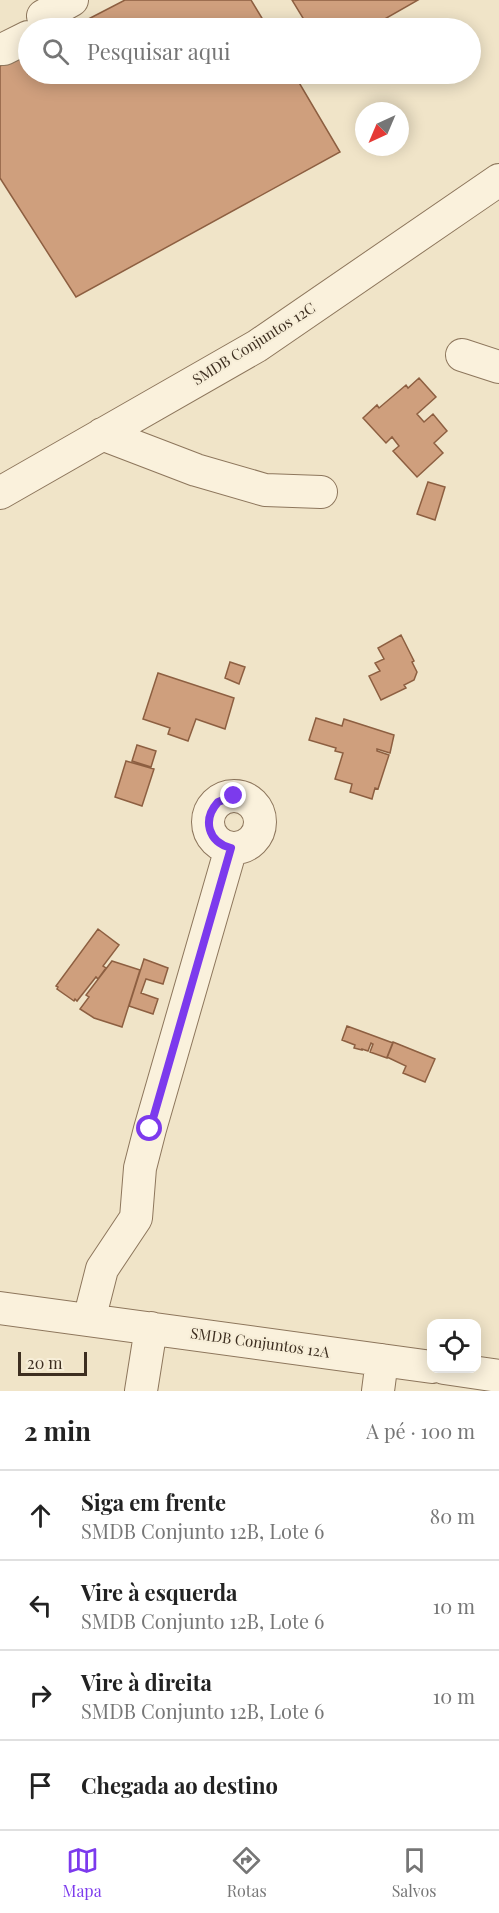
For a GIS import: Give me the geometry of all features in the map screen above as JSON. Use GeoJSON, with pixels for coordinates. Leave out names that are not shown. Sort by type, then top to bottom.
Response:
{"type":"FeatureCollection","features":[{"type":"Feature","properties":{"kind":"street"},"geometry":{"type":"LineString","coordinates":[[41,18],[72,0]]}},
{"type":"Feature","properties":{"kind":"street"},"geometry":{"type":"LineString","coordinates":[[0,49],[4,49],[18,37]]}},
{"type":"Feature","properties":{"kind":"street","name":"SMDB Conjuntos 12C"},"geometry":{"type":"LineString","coordinates":[[0,493],[257,346],[499,180]]}},
{"type":"Feature","properties":{"kind":"street"},"geometry":{"type":"LineString","coordinates":[[462,355],[499,367]]}},
{"type":"Feature","properties":{"kind":"street"},"geometry":{"type":"LineString","coordinates":[[102,434],[196,470],[265,490],[321,492]]}},
{"type":"Feature","properties":{"kind":"street"},"geometry":{"type":"LineString","coordinates":[[89,1320],[102,1269],[136,1218],[141,1168],[150,1129],[231,848]]}},
{"type":"Feature","properties":{"kind":"street","name":"SMDB Conjuntos 12A"},"geometry":{"type":"LineString","coordinates":[[0,1308],[427,1366]]}},
{"type":"Feature","properties":{"kind":"street"},"geometry":{"type":"LineString","coordinates":[[141,1391],[151,1328]]}},
{"type":"Feature","properties":{"kind":"street"},"geometry":{"type":"LineString","coordinates":[[378,1391],[381,1360]]}},
{"type":"Feature","properties":{"kind":"street"},"geometry":{"type":"LineString","coordinates":[[478,1373],[499,1376]]}},
{"type":"Feature","properties":{"kind":"building"},"geometry":{"type":"Polygon","coordinates":[[[125,0],[251,0],[262,18],[90,18],[125,0]]]}},
{"type":"Feature","properties":{"kind":"building"},"geometry":{"type":"Polygon","coordinates":[[[292,0],[418,0],[386,18],[303,18],[292,0]]]}},
{"type":"Feature","properties":{"kind":"building"},"geometry":{"type":"Polygon","coordinates":[[[18,56],[18,84],[300,84],[340,152],[76,297],[0,178],[0,66],[18,56]]]}},
{"type":"Feature","properties":{"kind":"building"},"geometry":{"type":"Polygon","coordinates":[[[419,378],[436,397],[417,414],[424,422],[433,414],[447,431],[434,443],[443,453],[417,477],[393,451],[399,446],[392,437],[386,443],[363,418],[377,405],[379,408],[406,385],[408,388],[419,378]]]}},
{"type":"Feature","properties":{"kind":"building"},"geometry":{"type":"Polygon","coordinates":[[[428,482],[445,487],[435,520],[417,514],[428,482]]]}},
{"type":"Feature","properties":{"kind":"building"},"geometry":{"type":"Polygon","coordinates":[[[401,635],[417,672],[414,680],[404,685],[406,688],[381,700],[369,676],[380,671],[375,663],[384,659],[378,648],[401,635]]]}},
{"type":"Feature","properties":{"kind":"building"},"geometry":{"type":"Polygon","coordinates":[[[230,662],[245,667],[239,684],[225,678],[230,662]]]}},
{"type":"Feature","properties":{"kind":"building"},"geometry":{"type":"Polygon","coordinates":[[[158,673],[234,698],[225,729],[196,719],[188,741],[168,734],[170,728],[143,719],[158,673]]]}},
{"type":"Feature","properties":{"kind":"building"},"geometry":{"type":"Polygon","coordinates":[[[316,718],[342,726],[344,719],[394,735],[390,753],[377,749],[389,755],[378,789],[375,788],[372,799],[350,792],[352,784],[335,779],[343,753],[335,751],[336,748],[309,740],[316,718]]]}},
{"type":"Feature","properties":{"kind":"building"},"geometry":{"type":"Polygon","coordinates":[[[137,745],[156,751],[151,767],[132,761],[137,745]]]}},
{"type":"Feature","properties":{"kind":"building"},"geometry":{"type":"Polygon","coordinates":[[[126,761],[154,769],[142,806],[115,797],[126,761]]]}},
{"type":"Feature","properties":{"kind":"building"},"geometry":{"type":"Polygon","coordinates":[[[98,929],[119,945],[103,966],[106,968],[98,979],[96,977],[77,1001],[75,999],[74,1001],[56,986],[98,929]]]}},
{"type":"Feature","properties":{"kind":"building"},"geometry":{"type":"Polygon","coordinates":[[[144,959],[168,968],[163,984],[146,979],[141,993],[158,999],[153,1014],[129,1006],[144,959]]]}},
{"type":"Feature","properties":{"kind":"building"},"geometry":{"type":"Polygon","coordinates":[[[112,961],[140,970],[122,1027],[94,1018],[80,1009],[89,997],[86,995],[112,961]]]}},
{"type":"Feature","properties":{"kind":"building"},"geometry":{"type":"Polygon","coordinates":[[[347,1026],[393,1043],[387,1058],[370,1052],[373,1044],[371,1043],[368,1051],[354,1048],[355,1045],[342,1040],[347,1026]]]}},
{"type":"Feature","properties":{"kind":"building"},"geometry":{"type":"Polygon","coordinates":[[[393,1042],[435,1059],[425,1082],[403,1073],[406,1066],[387,1057],[393,1042]]]}},
{"type":"Feature","properties":{"kind":"route"},"geometry":{"type":"LineString","coordinates":[[150,1129],[231,848],[222,846],[215,840],[210,833],[208,816],[218,802],[234,796]]}}]}
